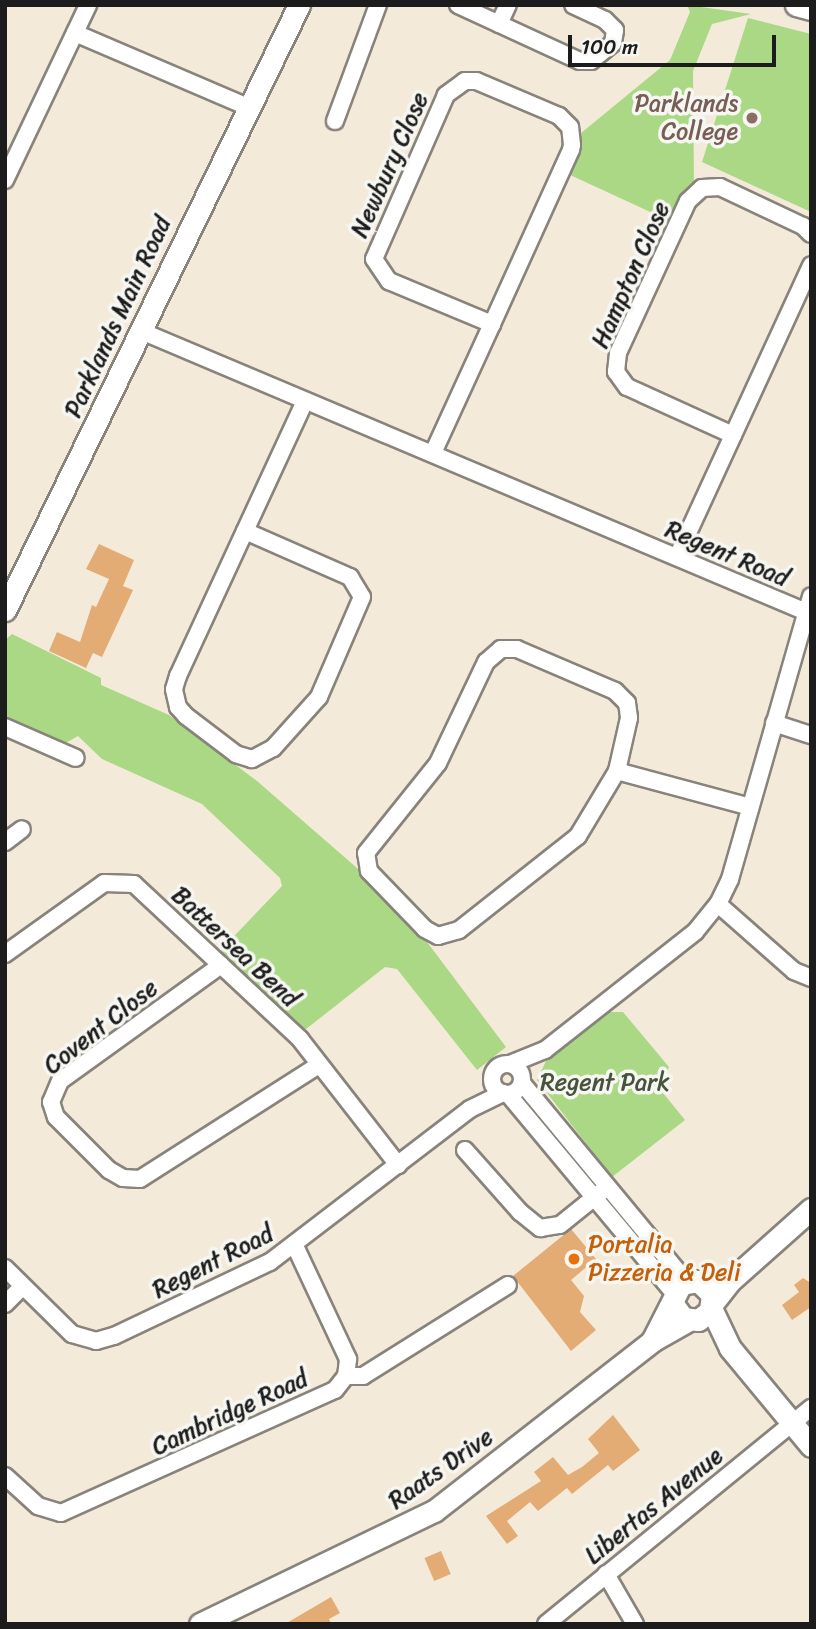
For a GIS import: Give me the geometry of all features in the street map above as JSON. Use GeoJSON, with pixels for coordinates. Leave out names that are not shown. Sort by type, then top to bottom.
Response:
{"type":"FeatureCollection","features":[{"type":"Feature","properties":{"kind":"street"},"geometry":{"type":"LineString","coordinates":[[5,180],[88,5]]}},
{"type":"Feature","properties":{"kind":"street","name":"Parklands Main Road"},"geometry":{"type":"LineString","coordinates":[[277,45],[289,5]]}},
{"type":"Feature","properties":{"kind":"street","name":"Parklands Main Road"},"geometry":{"type":"LineString","coordinates":[[5,610],[277,45],[299,5]]}},
{"type":"Feature","properties":{"kind":"street"},"geometry":{"type":"LineString","coordinates":[[335,121],[378,5]]}},
{"type":"Feature","properties":{"kind":"street"},"geometry":{"type":"LineString","coordinates":[[458,5],[580,61],[591,61],[610,47],[615,30],[606,20],[573,5]]}},
{"type":"Feature","properties":{"kind":"street"},"geometry":{"type":"LineString","coordinates":[[499,24],[508,5]]}},
{"type":"Feature","properties":{"kind":"street"},"geometry":{"type":"LineString","coordinates":[[796,5],[811,9]]}},
{"type":"Feature","properties":{"kind":"street"},"geometry":{"type":"LineString","coordinates":[[75,33],[248,107]]}},
{"type":"Feature","properties":{"kind":"street","name":"Newbury Close"},"geometry":{"type":"LineString","coordinates":[[433,453],[492,324],[573,139],[559,116],[475,81],[464,81],[446,95],[374,259],[389,281],[492,324]]}},
{"type":"Feature","properties":{"kind":"street","name":"Hampton Close"},"geometry":{"type":"LineString","coordinates":[[733,435],[627,387],[616,372],[618,353],[688,201],[702,188],[720,187],[811,234]]}},
{"type":"Feature","properties":{"kind":"street"},"geometry":{"type":"LineString","coordinates":[[677,557],[811,265]]}},
{"type":"Feature","properties":{"kind":"street","name":"Regent Road"},"geometry":{"type":"LineString","coordinates":[[141,331],[677,557],[807,604],[750,807],[718,904],[695,932],[545,1050],[522,1081]]}},
{"type":"Feature","properties":{"kind":"street"},"geometry":{"type":"LineString","coordinates":[[245,531],[350,577],[362,597],[319,697],[273,748],[252,759],[236,754],[186,716],[178,707],[174,690],[245,531],[305,401]]}},
{"type":"Feature","properties":{"kind":"street"},"geometry":{"type":"LineString","coordinates":[[501,649],[517,649],[624,698],[629,718],[617,771],[578,836],[455,933],[429,932],[366,865],[368,847],[427,780],[486,662],[501,649]]}},
{"type":"Feature","properties":{"kind":"street"},"geometry":{"type":"LineString","coordinates":[[774,723],[811,735]]}},
{"type":"Feature","properties":{"kind":"street"},"geometry":{"type":"LineString","coordinates":[[5,727],[76,758]]}},
{"type":"Feature","properties":{"kind":"street"},"geometry":{"type":"LineString","coordinates":[[617,771],[750,807]]}},
{"type":"Feature","properties":{"kind":"street"},"geometry":{"type":"LineString","coordinates":[[5,842],[22,829]]}},
{"type":"Feature","properties":{"kind":"street","name":"Battersea Bend"},"geometry":{"type":"LineString","coordinates":[[5,954],[99,886],[121,880],[139,888],[300,1039],[398,1165]]}},
{"type":"Feature","properties":{"kind":"street"},"geometry":{"type":"LineString","coordinates":[[718,904],[794,971],[811,978]]}},
{"type":"Feature","properties":{"kind":"street","name":"Covent Close"},"geometry":{"type":"LineString","coordinates":[[221,965],[60,1082],[51,1096],[56,1117],[109,1170],[123,1178],[140,1179],[319,1065]]}},
{"type":"Feature","properties":{"kind":"street","name":"Regent Road"},"geometry":{"type":"LineString","coordinates":[[510,1064],[545,1050]]}},
{"type":"Feature","properties":{"kind":"street"},"geometry":{"type":"LineString","coordinates":[[702,1313],[678,1315],[683,1290],[609,1186],[510,1064],[500,1065],[492,1077],[495,1087],[506,1094],[595,1198],[683,1290],[710,1290],[702,1313]]}},
{"type":"Feature","properties":{"kind":"street","name":"Regent Road"},"geometry":{"type":"LineString","coordinates":[[470,1109],[492,1077]]}},
{"type":"Feature","properties":{"kind":"street"},"geometry":{"type":"LineString","coordinates":[[506,1094],[522,1081]]}},
{"type":"Feature","properties":{"kind":"street","name":"Regent Road"},"geometry":{"type":"LineString","coordinates":[[5,1268],[72,1334],[105,1339],[249,1273],[295,1246],[470,1109],[506,1094]]}},
{"type":"Feature","properties":{"kind":"street"},"geometry":{"type":"LineString","coordinates":[[465,1150],[540,1228],[554,1228],[609,1186]]}},
{"type":"Feature","properties":{"kind":"street","name":"Raats Drive"},"geometry":{"type":"LineString","coordinates":[[652,1341],[683,1290],[722,1275],[807,1213]]}},
{"type":"Feature","properties":{"kind":"street","name":"Raats Drive"},"geometry":{"type":"LineString","coordinates":[[200,1624],[434,1511],[652,1341],[702,1313],[729,1282],[807,1213]]}},
{"type":"Feature","properties":{"kind":"street"},"geometry":{"type":"LineString","coordinates":[[295,1246],[348,1359],[346,1376],[363,1376],[508,1285]]}},
{"type":"Feature","properties":{"kind":"street"},"geometry":{"type":"LineString","coordinates":[[5,1304],[23,1286]]}},
{"type":"Feature","properties":{"kind":"street"},"geometry":{"type":"LineString","coordinates":[[702,1313],[811,1446]]}},
{"type":"Feature","properties":{"kind":"street","name":"Cambridge Road"},"geometry":{"type":"LineString","coordinates":[[5,1476],[47,1512],[76,1509],[335,1390],[346,1376]]}},
{"type":"Feature","properties":{"kind":"street","name":"Libertas Avenue"},"geometry":{"type":"LineString","coordinates":[[546,1624],[811,1408]]}},
{"type":"Feature","properties":{"kind":"street"},"geometry":{"type":"LineString","coordinates":[[606,1574],[635,1624]]}},
{"type":"Feature","properties":{"kind":"green space"},"geometry":{"type":"Polygon","coordinates":[[[687,5],[751,14],[712,24],[693,71],[694,185],[672,222],[568,174],[581,144],[575,138],[670,60],[690,12],[687,5]]]}},
{"type":"Feature","properties":{"kind":"green space","name":"Parklands College"},"geometry":{"type":"Polygon","coordinates":[[[748,18],[811,34],[811,212],[702,162],[748,18]]]}},
{"type":"Feature","properties":{"kind":"green space"},"geometry":{"type":"Polygon","coordinates":[[[12,634],[101,678],[101,685],[169,715],[257,781],[365,875],[418,930],[506,1047],[477,1070],[397,969],[385,967],[301,1033],[217,954],[282,886],[280,878],[202,804],[102,759],[78,736],[64,744],[5,723],[5,640],[12,634]]]}},
{"type":"Feature","properties":{"kind":"green space","name":"Regent Park"},"geometry":{"type":"Polygon","coordinates":[[[610,1012],[623,1012],[669,1067],[659,1088],[685,1120],[612,1177],[537,1080],[546,1061],[610,1012]]]}},
{"type":"Feature","properties":{"kind":"building"},"geometry":{"type":"Polygon","coordinates":[[[99,544],[134,560],[123,586],[133,590],[102,657],[93,653],[86,668],[49,651],[57,632],[80,642],[92,605],[96,607],[109,579],[86,569],[99,544]]]}},
{"type":"Feature","properties":{"kind":"building"},"geometry":{"type":"Polygon","coordinates":[[[571,1229],[596,1259],[571,1280],[584,1296],[580,1312],[596,1330],[571,1351],[513,1276],[571,1229]]]}},
{"type":"Feature","properties":{"kind":"building"},"geometry":{"type":"Polygon","coordinates":[[[803,1278],[811,1283],[811,1307],[792,1320],[782,1305],[799,1292],[794,1285],[803,1278]]]}},
{"type":"Feature","properties":{"kind":"building"},"geometry":{"type":"Polygon","coordinates":[[[613,1415],[640,1450],[613,1471],[608,1465],[572,1494],[567,1488],[538,1511],[530,1502],[507,1521],[518,1536],[507,1544],[486,1516],[541,1481],[534,1472],[553,1457],[568,1475],[582,1467],[599,1453],[588,1439],[613,1415]]]}},
{"type":"Feature","properties":{"kind":"building"},"geometry":{"type":"Polygon","coordinates":[[[441,1551],[451,1574],[434,1581],[424,1558],[441,1551]]]}},
{"type":"Feature","properties":{"kind":"building"},"geometry":{"type":"Polygon","coordinates":[[[331,1597],[340,1613],[329,1619],[331,1624],[285,1624],[331,1597]]]}},
{"type":"Feature","properties":{"kind":"place","name":"Parklands College"},"geometry":{"type":"Point","coordinates":[752,118]}},
{"type":"Feature","properties":{"kind":"place","name":"Portalia Pizzeria & Deli"},"geometry":{"type":"Point","coordinates":[574,1259]}}]}
